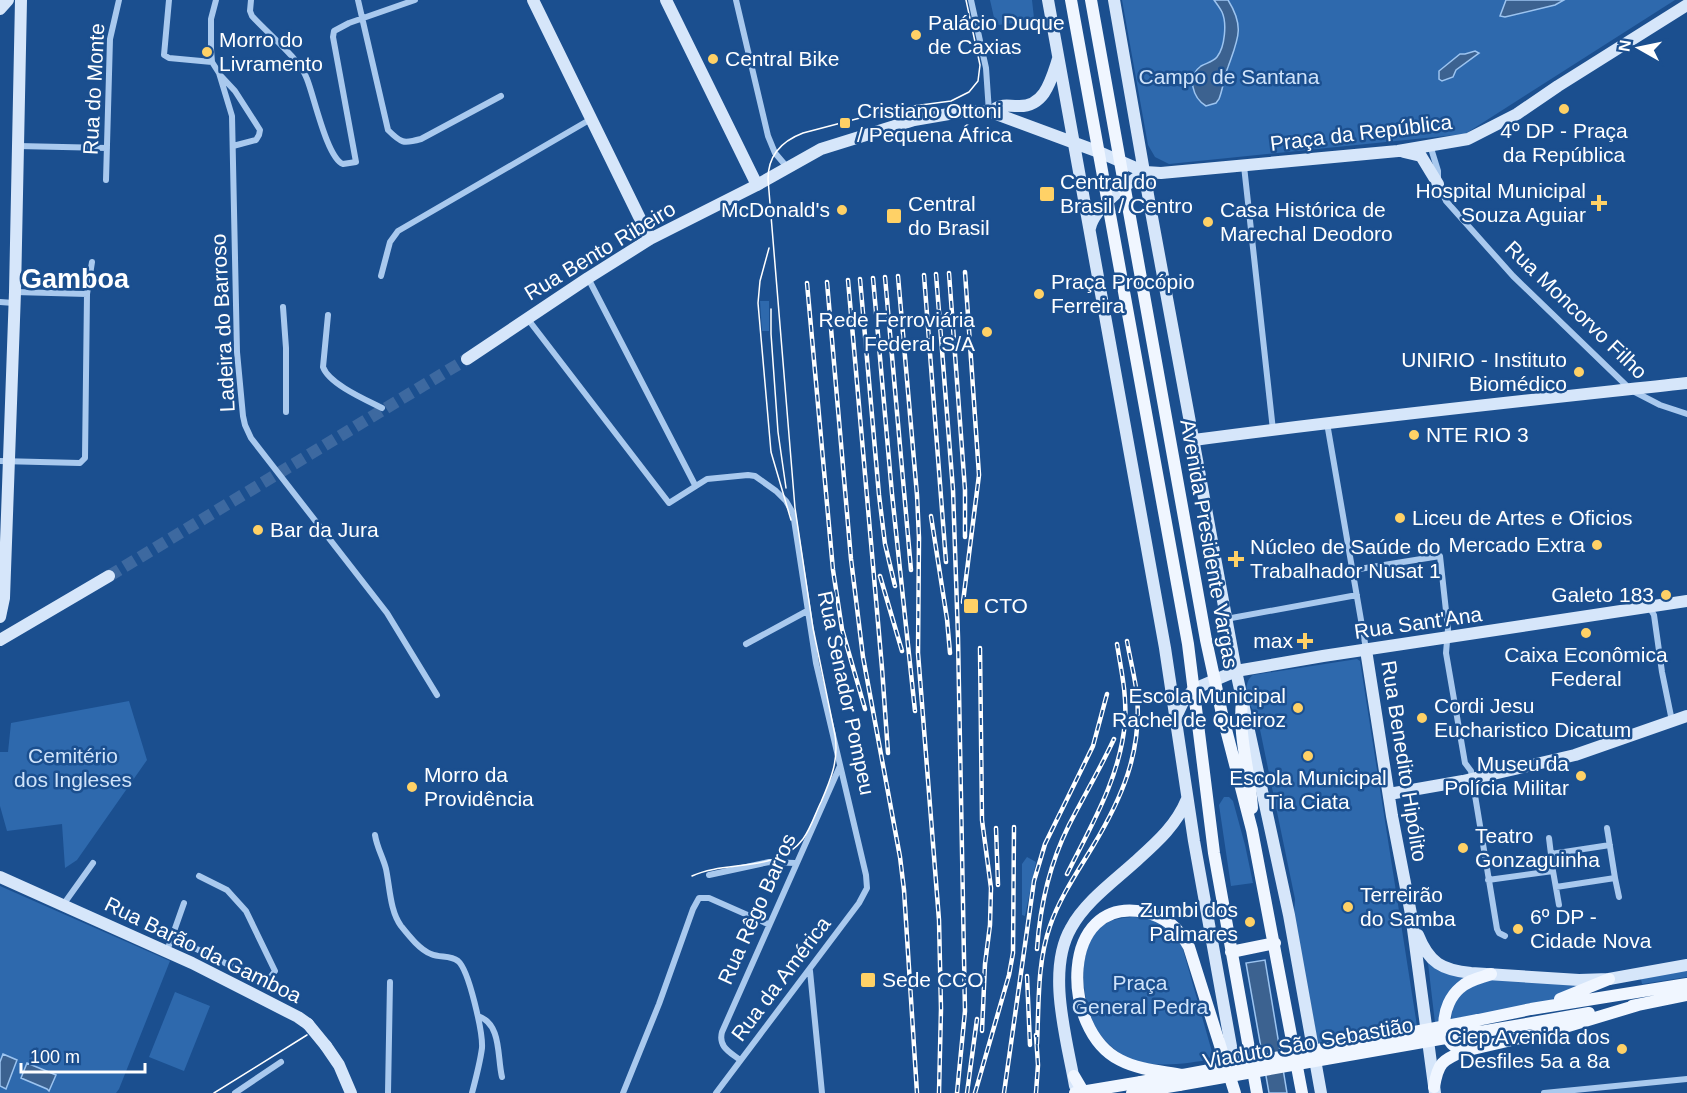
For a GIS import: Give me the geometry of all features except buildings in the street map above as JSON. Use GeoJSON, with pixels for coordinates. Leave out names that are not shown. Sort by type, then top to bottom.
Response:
{"type":"FeatureCollection","features":[{"type":"Feature","properties":{"kind":"main road","name":"Avenida Presidente Vargas"},"geometry":{"type":"LineString","coordinates":[[1071,0],[1176,579],[1194,689],[1214,853],[1257,1093]]}},
{"type":"Feature","properties":{"kind":"main road","name":"Avenida Presidente Vargas"},"geometry":{"type":"LineString","coordinates":[[1090,0],[1214,680],[1252,830],[1302,1093]]}},
{"type":"Feature","properties":{"kind":"main road"},"geometry":{"type":"LineString","coordinates":[[1176,579],[1187,538]]}},
{"type":"Feature","properties":{"kind":"main road"},"geometry":{"type":"LineString","coordinates":[[1242,702],[1240,717],[1250,779],[1252,830]]}},
{"type":"Feature","properties":{"kind":"main road"},"geometry":{"type":"LineString","coordinates":[[1181,1080],[1120,1060],[1103,1047],[1092,1033],[1080,1003],[1077,983],[1079,961],[1085,938],[1096,924],[1109,915],[1123,911],[1156,914],[1172,924],[1182,934],[1189,947],[1237,1093]]}},
{"type":"Feature","properties":{"kind":"main road"},"geometry":{"type":"LineString","coordinates":[[1231,952],[1275,943]]}},
{"type":"Feature","properties":{"kind":"main road"},"geometry":{"type":"LineString","coordinates":[[1464,1051],[1455,1048],[1449,1042],[1444,1025],[1446,1010],[1458,989],[1469,981],[1491,974]]}},
{"type":"Feature","properties":{"kind":"main road"},"geometry":{"type":"LineString","coordinates":[[1479,1026],[1570,996],[1609,979]]}},
{"type":"Feature","properties":{"kind":"main road"},"geometry":{"type":"LineString","coordinates":[[1531,1010],[1687,984]]}},
{"type":"Feature","properties":{"kind":"main road"},"geometry":{"type":"LineString","coordinates":[[1479,1026],[1638,1005],[1687,995]]}},
{"type":"Feature","properties":{"kind":"main road"},"geometry":{"type":"LineString","coordinates":[[1434,1090],[1440,1064],[1445,1059],[1464,1051],[1555,1030],[1638,1005]]}},
{"type":"Feature","properties":{"kind":"main road","name":"Viaduto São Sebastião"},"geometry":{"type":"LineString","coordinates":[[1077,1087],[1138,1089],[1479,1026]]}},
{"type":"Feature","properties":{"kind":"main road"},"geometry":{"type":"LineString","coordinates":[[1166,1093],[1181,1080]]}},
{"type":"Feature","properties":{"kind":"street"},"geometry":{"type":"LineString","coordinates":[[0,617],[4,598],[5,461],[15,297],[21,0]]}},
{"type":"Feature","properties":{"kind":"street","name":"Rua do Monte"},"geometry":{"type":"LineString","coordinates":[[106,180],[110,39],[119,0]]}},
{"type":"Feature","properties":{"kind":"street"},"geometry":{"type":"LineString","coordinates":[[169,0],[165,55],[169,58],[212,62],[211,19],[216,0]]}},
{"type":"Feature","properties":{"kind":"street"},"geometry":{"type":"LineString","coordinates":[[250,0],[252,15],[295,60],[307,77],[324,132],[337,161],[343,164],[356,162],[333,37],[334,31],[338,27],[415,0]]}},
{"type":"Feature","properties":{"kind":"street"},"geometry":{"type":"LineString","coordinates":[[358,0],[388,130],[401,142],[421,139],[501,96]]}},
{"type":"Feature","properties":{"kind":"street"},"geometry":{"type":"LineString","coordinates":[[533,0],[650,239]]}},
{"type":"Feature","properties":{"kind":"street"},"geometry":{"type":"LineString","coordinates":[[666,0],[757,185]]}},
{"type":"Feature","properties":{"kind":"street"},"geometry":{"type":"LineString","coordinates":[[736,0],[768,136],[775,153],[787,167]]}},
{"type":"Feature","properties":{"kind":"street"},"geometry":{"type":"LineString","coordinates":[[971,0],[986,68],[990,112]]}},
{"type":"Feature","properties":{"kind":"street"},"geometry":{"type":"LineString","coordinates":[[1048,0],[1165,648],[1187,798],[1237,1093]]}},
{"type":"Feature","properties":{"kind":"street","name":"Avenida Presidente Vargas"},"geometry":{"type":"LineString","coordinates":[[1114,0],[1226,619],[1289,915],[1321,1093]]}},
{"type":"Feature","properties":{"kind":"street","name":"Praça da República"},"geometry":{"type":"LineString","coordinates":[[1145,172],[1175,173],[1398,151],[1457,142],[1485,132],[1517,114],[1687,5]]}},
{"type":"Feature","properties":{"kind":"street"},"geometry":{"type":"LineString","coordinates":[[990,112],[1002,105],[1025,106],[1040,99],[1048,87],[1059,58]]}},
{"type":"Feature","properties":{"kind":"street","name":"Ladeira do Barroso"},"geometry":{"type":"LineString","coordinates":[[212,62],[219,73],[231,107],[237,352],[243,416],[247,432],[305,510],[387,613],[437,695]]}},
{"type":"Feature","properties":{"kind":"street"},"geometry":{"type":"LineString","coordinates":[[219,73],[235,91],[260,130],[256,140],[233,146]]}},
{"type":"Feature","properties":{"kind":"street","name":"Rua Bento Ribeiro"},"geometry":{"type":"LineString","coordinates":[[467,359],[650,239],[831,145],[914,120],[966,111],[990,112]]}},
{"type":"Feature","properties":{"kind":"street"},"geometry":{"type":"LineString","coordinates":[[990,112],[1075,142],[1145,172],[1124,188],[1093,218],[1090,229]]}},
{"type":"Feature","properties":{"kind":"street"},"geometry":{"type":"LineString","coordinates":[[381,276],[390,242],[398,231],[591,119]]}},
{"type":"Feature","properties":{"kind":"street","name":"Rua Moncorvo Filho"},"geometry":{"type":"LineString","coordinates":[[1430,145],[1438,171],[1438,183],[1446,201],[1514,276],[1631,390],[1660,405],[1687,414]]}},
{"type":"Feature","properties":{"kind":"street"},"geometry":{"type":"LineString","coordinates":[[18,146],[107,148]]}},
{"type":"Feature","properties":{"kind":"street"},"geometry":{"type":"LineString","coordinates":[[1398,151],[1421,156],[1438,183]]}},
{"type":"Feature","properties":{"kind":"street"},"geometry":{"type":"LineString","coordinates":[[1244,166],[1273,430]]}},
{"type":"Feature","properties":{"kind":"street"},"geometry":{"type":"LineString","coordinates":[[5,461],[80,463],[85,458],[87,294],[92,262]]}},
{"type":"Feature","properties":{"kind":"street"},"geometry":{"type":"LineString","coordinates":[[527,318],[669,503],[695,485],[588,278]]}},
{"type":"Feature","properties":{"kind":"street"},"geometry":{"type":"LineString","coordinates":[[0,303],[15,297],[87,294]]}},
{"type":"Feature","properties":{"kind":"street"},"geometry":{"type":"LineString","coordinates":[[283,307],[286,348],[286,412]]}},
{"type":"Feature","properties":{"kind":"street"},"geometry":{"type":"LineString","coordinates":[[328,315],[323,367],[325,371],[342,385],[382,408]]}},
{"type":"Feature","properties":{"kind":"street"},"geometry":{"type":"LineString","coordinates":[[1194,440],[1327,422],[1387,418],[1687,383]]}},
{"type":"Feature","properties":{"kind":"street"},"geometry":{"type":"LineString","coordinates":[[1327,422],[1366,650]]}},
{"type":"Feature","properties":{"kind":"street","name":"Rua Senador Pompeu"},"geometry":{"type":"LineString","coordinates":[[695,485],[707,479],[742,474],[755,476],[776,490],[791,509],[816,663],[867,883]]}},
{"type":"Feature","properties":{"kind":"street"},"geometry":{"type":"LineString","coordinates":[[1353,570],[1440,555],[1448,629],[1446,653],[1465,763],[1471,771],[1497,929],[1505,936]]}},
{"type":"Feature","properties":{"kind":"street"},"geometry":{"type":"LineString","coordinates":[[0,640],[109,576]]}},
{"type":"Feature","properties":{"kind":"street"},"geometry":{"type":"LineString","coordinates":[[1226,619],[1357,595]]}},
{"type":"Feature","properties":{"kind":"street","name":"Rua Sant'Ana"},"geometry":{"type":"LineString","coordinates":[[1194,689],[1236,671],[1687,601]]}},
{"type":"Feature","properties":{"kind":"street"},"geometry":{"type":"LineString","coordinates":[[1649,607],[1654,615],[1672,722]]}},
{"type":"Feature","properties":{"kind":"street"},"geometry":{"type":"LineString","coordinates":[[746,644],[807,611]]}},
{"type":"Feature","properties":{"kind":"street","name":"Rua Benedito Hipólito"},"geometry":{"type":"LineString","coordinates":[[1366,650],[1411,914],[1434,1090]]}},
{"type":"Feature","properties":{"kind":"street"},"geometry":{"type":"LineString","coordinates":[[1175,721],[1183,702],[1194,689]]}},
{"type":"Feature","properties":{"kind":"street"},"geometry":{"type":"LineString","coordinates":[[1389,794],[1575,755],[1687,716]]}},
{"type":"Feature","properties":{"kind":"street","name":"Rua Rêgo Barros"},"geometry":{"type":"LineString","coordinates":[[740,1060],[723,1046],[720,1038],[768,924],[840,766]]}},
{"type":"Feature","properties":{"kind":"street"},"geometry":{"type":"LineString","coordinates":[[1077,1087],[1059,980],[1062,950],[1070,929],[1082,912],[1165,834],[1181,813],[1187,798]]}},
{"type":"Feature","properties":{"kind":"street"},"geometry":{"type":"LineString","coordinates":[[1607,828],[1619,897]]}},
{"type":"Feature","properties":{"kind":"street"},"geometry":{"type":"LineString","coordinates":[[375,835],[377,848],[386,867],[397,919],[422,949],[430,954],[451,957],[462,966],[482,1035],[482,1048],[472,1093]]}},
{"type":"Feature","properties":{"kind":"street"},"geometry":{"type":"LineString","coordinates":[[1548,838],[1559,905]]}},
{"type":"Feature","properties":{"kind":"street"},"geometry":{"type":"LineString","coordinates":[[1551,854],[1610,845]]}},
{"type":"Feature","properties":{"kind":"street"},"geometry":{"type":"LineString","coordinates":[[710,875],[769,862],[795,863]]}},
{"type":"Feature","properties":{"kind":"street"},"geometry":{"type":"LineString","coordinates":[[63,905],[93,863]]}},
{"type":"Feature","properties":{"kind":"street"},"geometry":{"type":"LineString","coordinates":[[1488,880],[1553,871]]}},
{"type":"Feature","properties":{"kind":"street","name":"Rua Barão da Gamboa"},"geometry":{"type":"LineString","coordinates":[[2,876],[167,951],[298,1017],[308,1024],[326,1046],[339,1065],[351,1093]]}},
{"type":"Feature","properties":{"kind":"street"},"geometry":{"type":"LineString","coordinates":[[172,937],[266,983],[274,971],[246,911],[227,890],[199,876]]}},
{"type":"Feature","properties":{"kind":"street"},"geometry":{"type":"LineString","coordinates":[[1556,886],[1615,878]]}},
{"type":"Feature","properties":{"kind":"street","name":"Rua da América"},"geometry":{"type":"LineString","coordinates":[[716,1093],[864,897],[867,883]]}},
{"type":"Feature","properties":{"kind":"street"},"geometry":{"type":"LineString","coordinates":[[623,1093],[699,898],[710,898],[768,924]]}},
{"type":"Feature","properties":{"kind":"street"},"geometry":{"type":"LineString","coordinates":[[167,951],[184,903]]}},
{"type":"Feature","properties":{"kind":"street"},"geometry":{"type":"LineString","coordinates":[[1411,914],[1424,949],[1430,958],[1453,971],[1579,980],[1609,979],[1687,964]]}},
{"type":"Feature","properties":{"kind":"street"},"geometry":{"type":"LineString","coordinates":[[810,970],[822,1093]]}},
{"type":"Feature","properties":{"kind":"street"},"geometry":{"type":"LineString","coordinates":[[388,1093],[390,982]]}},
{"type":"Feature","properties":{"kind":"street"},"geometry":{"type":"LineString","coordinates":[[478,1016],[486,1020],[494,1032],[502,1077]]}},
{"type":"Feature","properties":{"kind":"street"},"geometry":{"type":"LineString","coordinates":[[235,1093],[281,1062]]}},
{"type":"Feature","properties":{"kind":"street"},"geometry":{"type":"LineString","coordinates":[[1544,1093],[1687,1079]]}},
{"type":"Feature","properties":{"kind":"green space"},"geometry":{"type":"Polygon","coordinates":[[[990,0],[1032,0],[1034,18],[1030,21],[998,25],[995,22],[990,0]]]}},
{"type":"Feature","properties":{"kind":"green space","name":"Campo de Santana"},"geometry":{"type":"Polygon","coordinates":[[[1122,0],[1675,0],[1465,134],[1169,164],[1155,157],[1148,145],[1122,0]]]}},
{"type":"Feature","properties":{"kind":"green space"},"geometry":{"type":"Polygon","coordinates":[[[760,301],[769,301],[769,331],[762,331],[760,301]]]}},
{"type":"Feature","properties":{"kind":"green space"},"geometry":{"type":"Polygon","coordinates":[[[1357,659],[1360,661],[1417,1026],[1318,1044],[1294,914],[1295,899],[1257,715],[1247,695],[1247,684],[1253,675],[1357,659]]]}},
{"type":"Feature","properties":{"kind":"green space","name":"Cemitério dos Ingleses"},"geometry":{"type":"Polygon","coordinates":[[[129,701],[147,760],[77,860],[65,868],[62,824],[7,831],[0,806],[0,752],[8,752],[11,723],[129,701]]]}},
{"type":"Feature","properties":{"kind":"green space"},"geometry":{"type":"Polygon","coordinates":[[[1224,797],[1229,797],[1233,801],[1253,883],[1231,886],[1219,805],[1224,797]]]}},
{"type":"Feature","properties":{"kind":"green space"},"geometry":{"type":"Polygon","coordinates":[[[1027,857],[1036,862],[1025,916],[1022,915],[1022,864],[1027,857]]]}},
{"type":"Feature","properties":{"kind":"green space"},"geometry":{"type":"Polygon","coordinates":[[[0,886],[170,961],[116,1093],[0,1093],[0,886]]]}},
{"type":"Feature","properties":{"kind":"green space","name":"Praça General Pedra"},"geometry":{"type":"Polygon","coordinates":[[[1149,918],[1168,927],[1182,946],[1214,1059],[1165,1064],[1136,1061],[1112,1047],[1098,1032],[1090,1015],[1084,988],[1085,959],[1088,947],[1102,926],[1117,919],[1149,918]]]}},
{"type":"Feature","properties":{"kind":"green space"},"geometry":{"type":"Polygon","coordinates":[[[1428,963],[1439,971],[1464,978],[1448,993],[1439,1022],[1435,1023],[1428,963]]]}},
{"type":"Feature","properties":{"kind":"green space"},"geometry":{"type":"Polygon","coordinates":[[[1687,969],[1687,977],[1642,984],[1641,979],[1687,969]]]}},
{"type":"Feature","properties":{"kind":"green space"},"geometry":{"type":"Polygon","coordinates":[[[1494,979],[1584,985],[1549,1001],[1451,1020],[1456,1003],[1465,992],[1478,984],[1494,979]]]}},
{"type":"Feature","properties":{"kind":"green space"},"geometry":{"type":"Polygon","coordinates":[[[175,992],[210,1006],[184,1071],[149,1057],[175,992]]]}},
{"type":"Feature","properties":{"kind":"shaded area"},"geometry":{"type":"Polygon","coordinates":[[[1214,0],[1228,0],[1237,18],[1238,33],[1219,99],[1216,103],[1206,106],[1195,93],[1193,81],[1196,71],[1215,59],[1222,47],[1224,17],[1214,0]]]}},
{"type":"Feature","properties":{"kind":"shaded area"},"geometry":{"type":"Polygon","coordinates":[[[1506,0],[1564,0],[1555,5],[1505,17],[1500,16],[1506,0]]]}},
{"type":"Feature","properties":{"kind":"shaded area"},"geometry":{"type":"Polygon","coordinates":[[[1475,51],[1479,53],[1456,70],[1453,77],[1442,81],[1439,79],[1439,71],[1460,54],[1475,51]]]}},
{"type":"Feature","properties":{"kind":"shaded area"},"geometry":{"type":"Polygon","coordinates":[[[1265,960],[1287,1093],[1269,1093],[1246,963],[1265,960]]]}},
{"type":"Feature","properties":{"kind":"shaded area"},"geometry":{"type":"Polygon","coordinates":[[[3,1054],[17,1060],[6,1089],[0,1086],[0,1062],[3,1054]]]}},
{"type":"Feature","properties":{"kind":"shaded area"},"geometry":{"type":"Polygon","coordinates":[[[27,1063],[56,1075],[49,1091],[21,1078],[27,1063]]]}},
{"type":"Feature","properties":{"kind":"tunnel"},"geometry":{"type":"LineString","coordinates":[[109,576],[467,359]]}},
{"type":"Feature","properties":{"kind":"tram line"},"geometry":{"type":"LineString","coordinates":[[692,876],[720,868],[766,861],[792,850],[811,826],[831,777],[836,753],[835,735],[813,628],[795,508],[768,179],[771,163],[783,145],[803,133],[898,108],[951,101],[969,92],[978,81],[980,65],[966,0]]}},
{"type":"Feature","properties":{"kind":"tram line"},"geometry":{"type":"LineString","coordinates":[[769,248],[760,281],[758,303],[771,452],[791,520]]}},
{"type":"Feature","properties":{"kind":"tram line"},"geometry":{"type":"LineString","coordinates":[[771,309],[778,432],[786,488]]}},
{"type":"Feature","properties":{"kind":"tram line"},"geometry":{"type":"LineString","coordinates":[[214,1093],[307,1035]]}},
{"type":"Feature","properties":{"kind":"railway"},"geometry":{"type":"LineString","coordinates":[[963,602],[979,475],[965,272]]}},
{"type":"Feature","properties":{"kind":"railway"},"geometry":{"type":"LineString","coordinates":[[949,273],[965,490],[965,537]]}},
{"type":"Feature","properties":{"kind":"railway"},"geometry":{"type":"LineString","coordinates":[[936,274],[953,490],[958,637],[965,1011],[957,1093]]}},
{"type":"Feature","properties":{"kind":"railway"},"geometry":{"type":"LineString","coordinates":[[924,275],[946,562]]}},
{"type":"Feature","properties":{"kind":"railway"},"geometry":{"type":"LineString","coordinates":[[898,276],[917,495],[918,653],[939,920],[941,1009],[939,1093]]}},
{"type":"Feature","properties":{"kind":"railway"},"geometry":{"type":"LineString","coordinates":[[885,277],[911,570]]}},
{"type":"Feature","properties":{"kind":"railway"},"geometry":{"type":"LineString","coordinates":[[873,278],[892,494],[915,711]]}},
{"type":"Feature","properties":{"kind":"railway"},"geometry":{"type":"LineString","coordinates":[[860,279],[879,495],[885,544],[895,586]]}},
{"type":"Feature","properties":{"kind":"railway"},"geometry":{"type":"LineString","coordinates":[[848,280],[888,753]]}},
{"type":"Feature","properties":{"kind":"railway"},"geometry":{"type":"LineString","coordinates":[[827,282],[851,559],[863,657],[904,890],[917,1093]]}},
{"type":"Feature","properties":{"kind":"railway"},"geometry":{"type":"LineString","coordinates":[[807,283],[833,570],[842,629],[865,709]]}},
{"type":"Feature","properties":{"kind":"railway"},"geometry":{"type":"LineString","coordinates":[[931,516],[950,653]]}},
{"type":"Feature","properties":{"kind":"railway"},"geometry":{"type":"LineString","coordinates":[[880,576],[902,651]]}},
{"type":"Feature","properties":{"kind":"railway"},"geometry":{"type":"LineString","coordinates":[[1037,1044],[1041,969],[1050,926],[1064,895],[1113,810],[1133,755],[1138,716],[1137,695],[1127,641]]}},
{"type":"Feature","properties":{"kind":"railway"},"geometry":{"type":"LineString","coordinates":[[1067,874],[1104,800],[1118,761],[1125,721],[1125,702],[1117,644]]}},
{"type":"Feature","properties":{"kind":"railway"},"geometry":{"type":"LineString","coordinates":[[980,648],[982,820],[991,888],[982,1031]]}},
{"type":"Feature","properties":{"kind":"railway"},"geometry":{"type":"LineString","coordinates":[[1004,1093],[1034,881],[1045,844],[1093,746],[1107,694]]}},
{"type":"Feature","properties":{"kind":"railway"},"geometry":{"type":"LineString","coordinates":[[1037,949],[1043,901],[1056,854],[1114,739]]}},
{"type":"Feature","properties":{"kind":"railway"},"geometry":{"type":"LineString","coordinates":[[975,1093],[1009,975],[1013,953],[1014,827]]}},
{"type":"Feature","properties":{"kind":"railway"},"geometry":{"type":"LineString","coordinates":[[996,828],[998,885]]}},
{"type":"Feature","properties":{"kind":"railway"},"geometry":{"type":"LineString","coordinates":[[1027,976],[1030,1045]]}},
{"type":"Feature","properties":{"kind":"railway"},"geometry":{"type":"LineString","coordinates":[[967,1093],[977,1019]]}},
{"type":"Feature","properties":{"kind":"railway"},"geometry":{"type":"LineString","coordinates":[[1036,1035],[1038,1065],[1036,1093]]}},
{"type":"Feature","properties":{"kind":"place","name":"Palácio Duque de Caxias"},"geometry":{"type":"Point","coordinates":[916,35]}},
{"type":"Feature","properties":{"kind":"place","name":"Morro do Livramento"},"geometry":{"type":"Point","coordinates":[207,52]}},
{"type":"Feature","properties":{"kind":"place","name":"Central Bike"},"geometry":{"type":"Point","coordinates":[713,59]}},
{"type":"Feature","properties":{"kind":"place","name":"4º DP - Praça da República"},"geometry":{"type":"Point","coordinates":[1564,109]}},
{"type":"Feature","properties":{"kind":"place","name":"Cristiano Ottoni / Pequena África"},"geometry":{"type":"Point","coordinates":[845,123]}},
{"type":"Feature","properties":{"kind":"place","name":"Central do Brasil / Centro"},"geometry":{"type":"Point","coordinates":[1047,194]}},
{"type":"Feature","properties":{"kind":"place","name":"Hospital Municipal Souza Aguiar"},"geometry":{"type":"Point","coordinates":[1599,203]}},
{"type":"Feature","properties":{"kind":"place","name":"McDonald's"},"geometry":{"type":"Point","coordinates":[842,210]}},
{"type":"Feature","properties":{"kind":"place","name":"Central do Brasil"},"geometry":{"type":"Point","coordinates":[894,216]}},
{"type":"Feature","properties":{"kind":"place","name":"Casa Histórica de Marechal Deodoro"},"geometry":{"type":"Point","coordinates":[1208,222]}},
{"type":"Feature","properties":{"kind":"place","name":"Praça Procópio Ferreira"},"geometry":{"type":"Point","coordinates":[1039,294]}},
{"type":"Feature","properties":{"kind":"place","name":"Rede Ferroviária Federal S/A"},"geometry":{"type":"Point","coordinates":[987,332]}},
{"type":"Feature","properties":{"kind":"place","name":"UNIRIO - Instituto Biomédico"},"geometry":{"type":"Point","coordinates":[1579,372]}},
{"type":"Feature","properties":{"kind":"place","name":"NTE RIO 3"},"geometry":{"type":"Point","coordinates":[1414,435]}},
{"type":"Feature","properties":{"kind":"place","name":"Liceu de Artes e Oficios"},"geometry":{"type":"Point","coordinates":[1400,518]}},
{"type":"Feature","properties":{"kind":"place","name":"Bar da Jura"},"geometry":{"type":"Point","coordinates":[258,530]}},
{"type":"Feature","properties":{"kind":"place","name":"Mercado Extra"},"geometry":{"type":"Point","coordinates":[1597,545]}},
{"type":"Feature","properties":{"kind":"place","name":"Núcleo de Saúde do Trabalhador Nusat 1"},"geometry":{"type":"Point","coordinates":[1236,559]}},
{"type":"Feature","properties":{"kind":"place","name":"Galeto 183"},"geometry":{"type":"Point","coordinates":[1666,595]}},
{"type":"Feature","properties":{"kind":"place","name":"CTO"},"geometry":{"type":"Point","coordinates":[971,606]}},
{"type":"Feature","properties":{"kind":"place","name":"Caixa Econômica Federal"},"geometry":{"type":"Point","coordinates":[1586,633]}},
{"type":"Feature","properties":{"kind":"place","name":"max"},"geometry":{"type":"Point","coordinates":[1305,641]}},
{"type":"Feature","properties":{"kind":"place","name":"Escola Municipal Rachel de Queiroz"},"geometry":{"type":"Point","coordinates":[1298,708]}},
{"type":"Feature","properties":{"kind":"place","name":"Cordi Jesu Eucharistico Dicatum"},"geometry":{"type":"Point","coordinates":[1422,718]}},
{"type":"Feature","properties":{"kind":"place","name":"Escola Municipal Tia Ciata"},"geometry":{"type":"Point","coordinates":[1308,756]}},
{"type":"Feature","properties":{"kind":"place","name":"Museu da Polícia Militar"},"geometry":{"type":"Point","coordinates":[1581,776]}},
{"type":"Feature","properties":{"kind":"place","name":"Morro da Providência"},"geometry":{"type":"Point","coordinates":[412,787]}},
{"type":"Feature","properties":{"kind":"place","name":"Teatro Gonzaguinha"},"geometry":{"type":"Point","coordinates":[1463,848]}},
{"type":"Feature","properties":{"kind":"place","name":"Terreirão do Samba"},"geometry":{"type":"Point","coordinates":[1348,907]}},
{"type":"Feature","properties":{"kind":"place","name":"Zumbi dos Palmares"},"geometry":{"type":"Point","coordinates":[1250,922]}},
{"type":"Feature","properties":{"kind":"place","name":"6º DP - Cidade Nova"},"geometry":{"type":"Point","coordinates":[1518,929]}},
{"type":"Feature","properties":{"kind":"place","name":"Sede CCO"},"geometry":{"type":"Point","coordinates":[868,980]}},
{"type":"Feature","properties":{"kind":"place","name":"Ciep Avenida dos Desfiles 5a a 8a"},"geometry":{"type":"Point","coordinates":[1622,1049]}},
{"type":"Feature","properties":{"kind":"district","name":"Gamboa"},"geometry":{"type":"Point","coordinates":[75,279]}}]}
